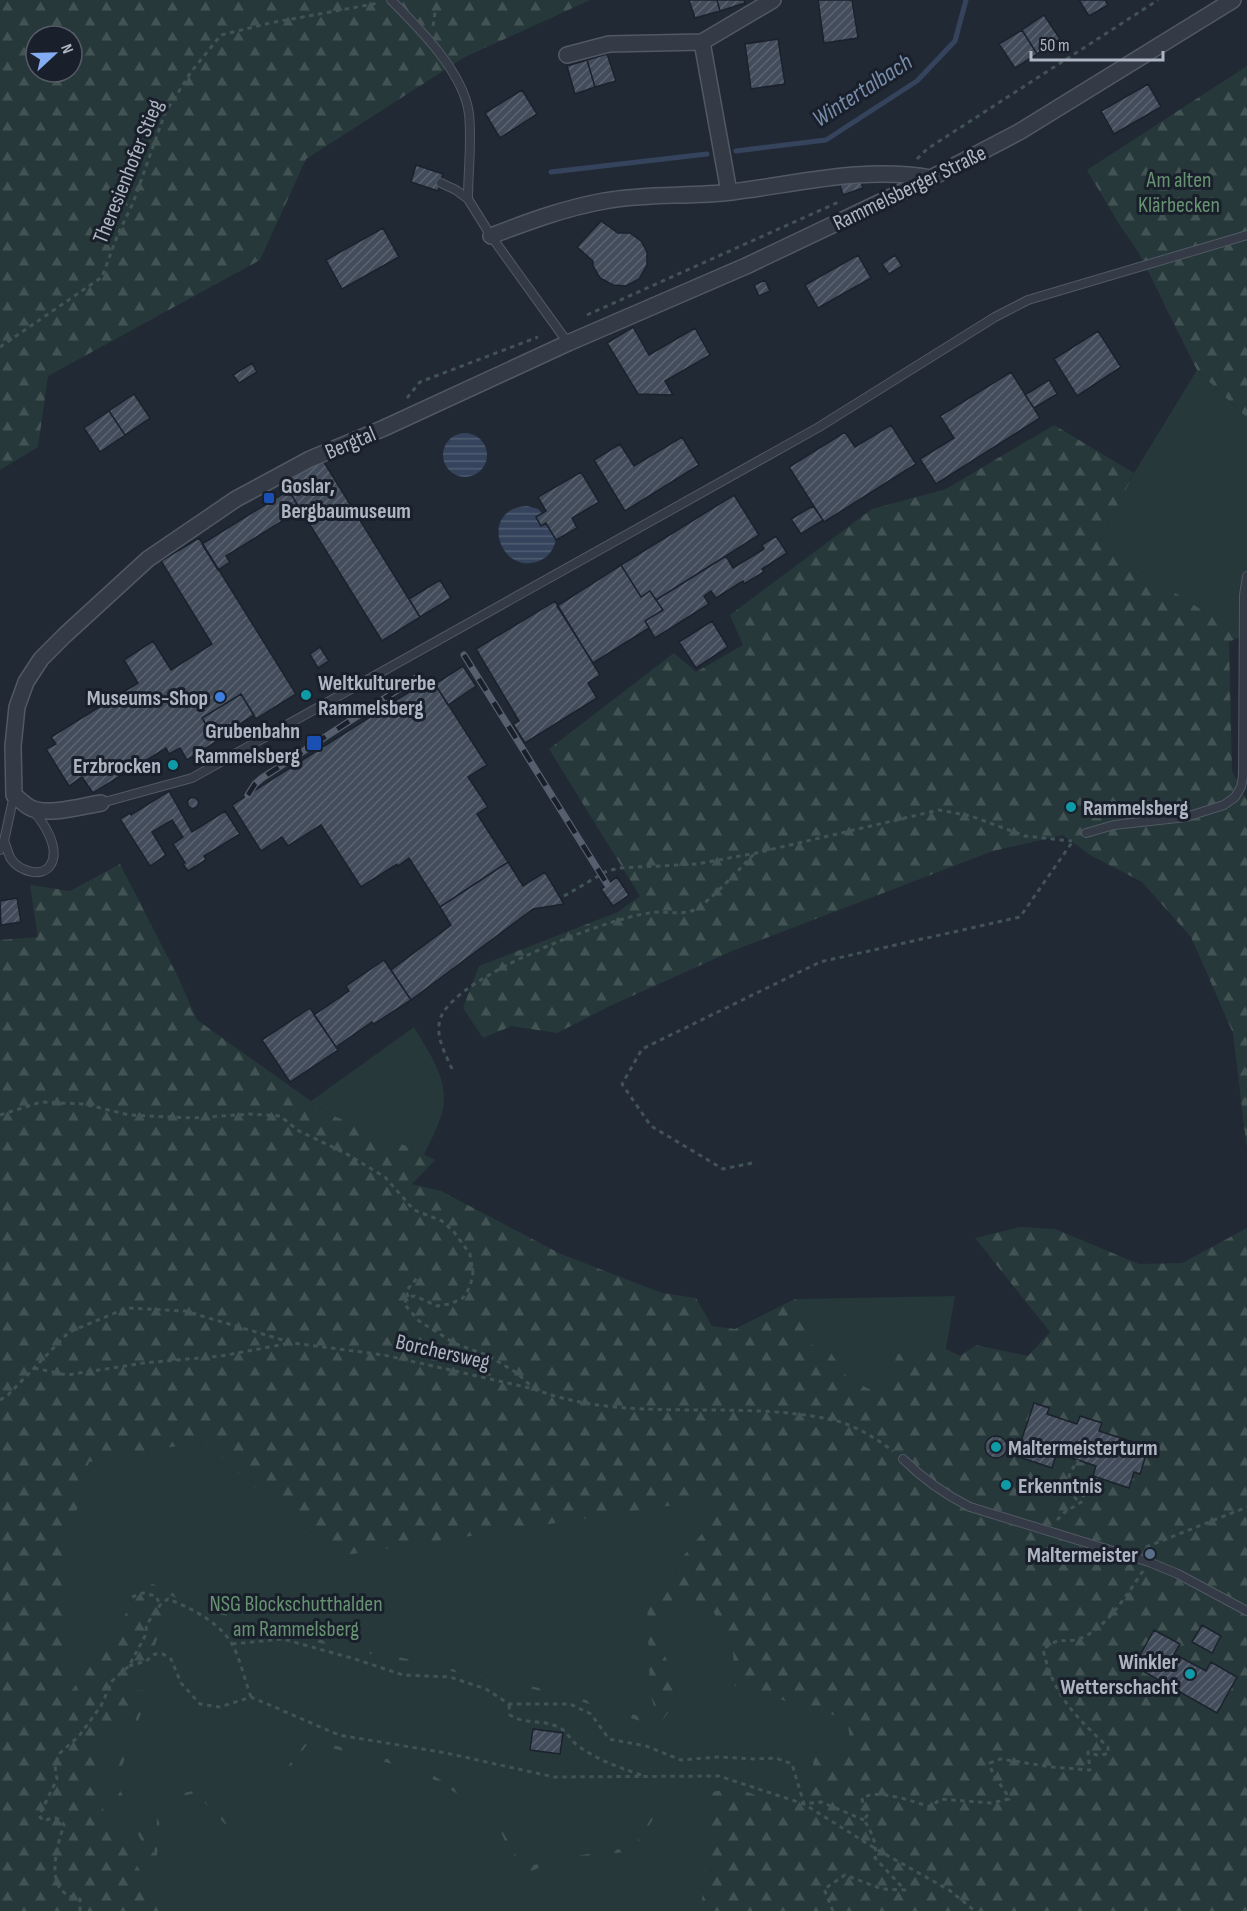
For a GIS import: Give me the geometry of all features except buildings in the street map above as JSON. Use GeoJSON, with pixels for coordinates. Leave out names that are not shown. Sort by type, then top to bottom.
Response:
{"type":"FeatureCollection","features":[{"type":"Feature","properties":{"kind":"street"},"geometry":{"type":"LineString","coordinates":[[567,56],[609,44],[702,42],[773,0]]}},
{"type":"Feature","properties":{"kind":"street","name":"Rammelsberger Straße"},"geometry":{"type":"LineString","coordinates":[[568,343],[746,266],[931,178],[1019,132],[1233,0]]}},
{"type":"Feature","properties":{"kind":"street"},"geometry":{"type":"LineString","coordinates":[[702,42],[729,192]]}},
{"type":"Feature","properties":{"kind":"street"},"geometry":{"type":"LineString","coordinates":[[491,236],[540,217],[605,201],[729,192],[852,175],[904,173],[931,178]]}},
{"type":"Feature","properties":{"kind":"street","name":"Bergtal"},"geometry":{"type":"LineString","coordinates":[[14,795],[13,746],[17,707],[27,682],[41,659],[64,635],[148,559],[236,499],[310,459],[384,428],[568,343]]}},
{"type":"Feature","properties":{"kind":"street"},"geometry":{"type":"LineString","coordinates":[[14,795],[31,808],[57,810],[101,803]]}},
{"type":"Feature","properties":{"kind":"lane"},"geometry":{"type":"LineString","coordinates":[[392,0],[430,42],[458,81],[468,113],[468,199]]}},
{"type":"Feature","properties":{"kind":"lane"},"geometry":{"type":"LineString","coordinates":[[441,183],[468,199],[491,236],[568,343]]}},
{"type":"Feature","properties":{"kind":"lane"},"geometry":{"type":"LineString","coordinates":[[101,803],[192,778],[819,426],[995,317],[1028,300],[1247,235]]}},
{"type":"Feature","properties":{"kind":"lane"},"geometry":{"type":"LineString","coordinates":[[1086,833],[1114,825],[1186,817],[1224,805],[1244,787],[1244,595],[1247,576]]}},
{"type":"Feature","properties":{"kind":"lane","name":"Bergtal"},"geometry":{"type":"LineString","coordinates":[[0,850],[14,795]]}},
{"type":"Feature","properties":{"kind":"lane"},"geometry":{"type":"LineString","coordinates":[[4,841],[12,860],[23,869],[34,873],[45,870],[51,865],[53,857],[49,833],[44,822],[31,808]]}},
{"type":"Feature","properties":{"kind":"lane"},"geometry":{"type":"LineString","coordinates":[[903,1459],[921,1478],[936,1489],[970,1507],[1149,1562],[1178,1574],[1247,1611]]}},
{"type":"Feature","properties":{"kind":"path","name":"Theresienhofer Stieg"},"geometry":{"type":"LineString","coordinates":[[0,347],[102,277],[165,113],[191,72],[221,35],[270,23],[392,0]]}},
{"type":"Feature","properties":{"kind":"path"},"geometry":{"type":"LineString","coordinates":[[430,42],[437,0]]}},
{"type":"Feature","properties":{"kind":"path"},"geometry":{"type":"LineString","coordinates":[[904,173],[927,149],[1158,0]]}},
{"type":"Feature","properties":{"kind":"path"},"geometry":{"type":"LineString","coordinates":[[405,400],[420,382],[558,330],[617,300],[850,197]]}},
{"type":"Feature","properties":{"kind":"path"},"geometry":{"type":"LineString","coordinates":[[564,896],[607,871],[620,868],[698,864],[756,853],[939,810],[971,816],[1025,836],[1073,841]]}},
{"type":"Feature","properties":{"kind":"path"},"geometry":{"type":"LineString","coordinates":[[752,1163],[723,1169],[651,1126],[622,1084],[642,1049],[820,962],[1020,917],[1073,841],[1086,833]]}},
{"type":"Feature","properties":{"kind":"path"},"geometry":{"type":"LineString","coordinates":[[452,1069],[439,1038],[440,1019],[447,1005],[477,982],[546,947],[626,918],[650,912],[678,913],[694,909],[756,853]]}},
{"type":"Feature","properties":{"kind":"path"},"geometry":{"type":"LineString","coordinates":[[0,1115],[41,1102],[84,1104],[129,1115],[193,1118],[250,1114],[280,1116],[299,1131],[345,1153],[385,1177],[414,1210],[442,1221],[454,1232],[470,1254],[473,1273],[470,1287],[464,1298],[450,1304],[436,1306],[415,1296],[408,1297]]}},
{"type":"Feature","properties":{"kind":"path"},"geometry":{"type":"LineString","coordinates":[[418,1276],[408,1286],[406,1291],[408,1297],[404,1304],[419,1321],[456,1344],[487,1355],[517,1372],[534,1389]]}},
{"type":"Feature","properties":{"kind":"path","name":"Borchersweg"},"geometry":{"type":"LineString","coordinates":[[0,1400],[8,1395],[69,1332],[127,1308],[185,1311],[293,1343],[384,1354],[534,1389],[552,1396],[624,1408],[783,1413],[839,1422],[878,1440],[903,1459]]}},
{"type":"Feature","properties":{"kind":"path"},"geometry":{"type":"LineString","coordinates":[[34,1368],[67,1375],[144,1363],[220,1356],[293,1343]]}},
{"type":"Feature","properties":{"kind":"path"},"geometry":{"type":"LineString","coordinates":[[1066,1490],[1070,1473],[1078,1460]]}},
{"type":"Feature","properties":{"kind":"path"},"geometry":{"type":"LineString","coordinates":[[1060,1487],[1081,1503]]}},
{"type":"Feature","properties":{"kind":"path"},"geometry":{"type":"LineString","coordinates":[[1066,1490],[1089,1488]]}},
{"type":"Feature","properties":{"kind":"path"},"geometry":{"type":"LineString","coordinates":[[1057,1520],[1083,1501],[1084,1490]]}},
{"type":"Feature","properties":{"kind":"path"},"geometry":{"type":"LineString","coordinates":[[1128,1555],[1247,1507]]}},
{"type":"Feature","properties":{"kind":"path"},"geometry":{"type":"LineString","coordinates":[[864,1820],[868,1814],[863,1806],[862,1798],[868,1795],[890,1795],[930,1807],[940,1799],[991,1803],[1010,1799],[990,1771],[990,1762],[1000,1759],[1089,1770],[1088,1752],[1097,1755],[1108,1754],[1108,1747],[1059,1695],[1043,1649],[1057,1640],[1077,1640],[1094,1631],[1115,1610],[1149,1562]]}},
{"type":"Feature","properties":{"kind":"path"},"geometry":{"type":"LineString","coordinates":[[132,1597],[147,1593],[156,1596],[160,1605]]}},
{"type":"Feature","properties":{"kind":"path"},"geometry":{"type":"LineString","coordinates":[[80,1911],[80,1899],[66,1894],[56,1882],[55,1849],[64,1825],[60,1818],[54,1817],[44,1821],[39,1816],[57,1779],[55,1766],[60,1753],[79,1736],[101,1706],[112,1682],[129,1666],[144,1636],[147,1624],[160,1605],[168,1599],[190,1608],[214,1625],[232,1644],[250,1697]]}},
{"type":"Feature","properties":{"kind":"path"},"geometry":{"type":"LineString","coordinates":[[232,1644],[283,1639],[403,1675],[450,1677],[486,1689],[509,1704],[570,1704],[591,1714],[609,1739],[646,1746],[681,1760],[718,1757],[776,1758],[792,1764],[804,1804]]}},
{"type":"Feature","properties":{"kind":"path"},"geometry":{"type":"LineString","coordinates":[[129,1666],[146,1661],[154,1654],[163,1654],[171,1659],[181,1683],[200,1704],[220,1707],[250,1697],[339,1735],[446,1753],[554,1777],[719,1776],[804,1804],[876,1849],[950,1890],[975,1911]]}},
{"type":"Feature","properties":{"kind":"path"},"geometry":{"type":"LineString","coordinates":[[509,1704],[510,1715],[518,1721],[537,1722],[561,1728],[573,1743],[600,1760],[643,1776]]}},
{"type":"Feature","properties":{"kind":"path"},"geometry":{"type":"LineString","coordinates":[[804,1804],[821,1802],[864,1820],[873,1836],[876,1849],[874,1858],[906,1890],[882,1889],[845,1875],[824,1889],[833,1911]]}},
{"type":"Feature","properties":{"kind":"green space"},"geometry":{"type":"Polygon","coordinates":[[[0,0],[590,0],[465,57],[306,159],[260,260],[48,376],[38,447],[0,470],[0,0]]]}},
{"type":"Feature","properties":{"kind":"green space","name":"Am alten Klärbecken"},"geometry":{"type":"Polygon","coordinates":[[[1247,66],[1247,418],[1197,370],[1139,253],[1087,170],[1247,66]]]}},
{"type":"Feature","properties":{"kind":"green space"},"geometry":{"type":"Polygon","coordinates":[[[1197,370],[1247,418],[1247,635],[1242,636],[1103,546],[1103,536],[1134,473],[1197,370]]]}},
{"type":"Feature","properties":{"kind":"green space"},"geometry":{"type":"Polygon","coordinates":[[[1054,425],[1134,473],[1103,536],[1103,546],[1242,636],[1229,642],[1232,771],[1247,801],[1247,1150],[1233,1033],[1191,937],[1142,882],[1090,855],[1063,835],[993,851],[732,951],[612,1005],[557,1033],[512,1026],[483,1038],[463,1008],[479,966],[618,912],[640,896],[549,749],[674,653],[696,672],[743,645],[730,615],[872,509],[946,489],[1054,425]]]}},
{"type":"Feature","properties":{"kind":"green space"},"geometry":{"type":"Polygon","coordinates":[[[120,864],[179,979],[197,1020],[329,1114],[435,1160],[412,1184],[441,1191],[561,1254],[662,1293],[696,1298],[712,1326],[735,1329],[795,1299],[813,1317],[810,1344],[831,1353],[848,1378],[892,1401],[888,1375],[898,1354],[936,1344],[960,1356],[976,1345],[1028,1356],[1050,1332],[975,1238],[1020,1227],[1055,1229],[1139,1264],[1182,1263],[1247,1228],[1247,1911],[701,1911],[712,1793],[662,1802],[636,1850],[549,1863],[519,1877],[495,1816],[419,1771],[309,1742],[256,1813],[225,1824],[196,1793],[161,1800],[156,1869],[112,1784],[145,1694],[103,1734],[97,1799],[161,1906],[170,1911],[0,1911],[0,940],[38,937],[30,885],[70,891],[120,864]],[[204,1441],[89,1462],[61,1570],[68,1696],[148,1582],[200,1605],[308,1637],[566,1694],[658,1722],[650,1692],[647,1600],[733,1496],[332,1557],[204,1441]],[[149,1586],[164,1611],[159,1634],[145,1672],[121,1692],[149,1691],[116,1783],[154,1854],[159,1799],[197,1790],[226,1820],[254,1810],[309,1739],[419,1767],[497,1814],[522,1869],[549,1860],[634,1847],[662,1800],[717,1791],[745,1791],[789,1808],[810,1786],[815,1750],[852,1752],[847,1719],[735,1686],[733,1650],[710,1605],[668,1603],[653,1628],[681,1694],[658,1727],[565,1696],[302,1639],[200,1608],[149,1586]]]}},
{"type":"Feature","properties":{"kind":"green space"},"geometry":{"type":"Polygon","coordinates":[[[414,1027],[438,1069],[444,1097],[440,1119],[424,1155],[329,1114],[311,1101],[414,1027]]]}},
{"type":"Feature","properties":{"kind":"green space","name":"NSG Blockschutthalden am Rammelsberg"},"geometry":{"type":"Polygon","coordinates":[[[0,1122],[844,1442],[951,1911],[0,1911],[0,1122]]]}},
{"type":"Feature","properties":{"kind":"green space"},"geometry":{"type":"Polygon","coordinates":[[[955,1296],[933,1424],[735,1329],[795,1299],[955,1296]]]}},
{"type":"Feature","properties":{"kind":"water"},"geometry":{"type":"Polygon","coordinates":[[[465,433],[481,439],[487,455],[481,471],[465,477],[449,471],[443,455],[449,439],[465,433]]]}},
{"type":"Feature","properties":{"kind":"water"},"geometry":{"type":"Polygon","coordinates":[[[527,506],[538,509],[542,513],[536,517],[541,526],[546,523],[556,540],[548,555],[539,561],[525,563],[513,559],[505,551],[500,540],[499,529],[503,518],[512,510],[527,506]]]}},
{"type":"Feature","properties":{"kind":"waterway","name":"Wintertalbach"},"geometry":{"type":"LineString","coordinates":[[736,151],[826,140],[917,81],[955,41],[966,0]]}},
{"type":"Feature","properties":{"kind":"waterway","name":"Wintertalbach"},"geometry":{"type":"LineString","coordinates":[[551,172],[707,154]]}},
{"type":"Feature","properties":{"kind":"railway"},"geometry":{"type":"LineString","coordinates":[[464,655],[607,884]]}},
{"type":"Feature","properties":{"kind":"railway"},"geometry":{"type":"LineString","coordinates":[[248,795],[262,778],[419,676]]}},
{"type":"Feature","properties":{"kind":"place","name":"Goslar, Bergbaumuseum"},"geometry":{"type":"Point","coordinates":[269,498]}},
{"type":"Feature","properties":{"kind":"place","name":"Weltkulturerbe Rammelsberg"},"geometry":{"type":"Point","coordinates":[306,695]}},
{"type":"Feature","properties":{"kind":"place","name":"Museums-Shop"},"geometry":{"type":"Point","coordinates":[220,697]}},
{"type":"Feature","properties":{"kind":"place","name":"Grubenbahn Rammelsberg"},"geometry":{"type":"Point","coordinates":[314,743]}},
{"type":"Feature","properties":{"kind":"place","name":"Erzbrocken"},"geometry":{"type":"Point","coordinates":[173,765]}},
{"type":"Feature","properties":{"kind":"place","name":"Rammelsberg"},"geometry":{"type":"Point","coordinates":[1071,807]}},
{"type":"Feature","properties":{"kind":"place","name":"Maltermeisterturm"},"geometry":{"type":"Point","coordinates":[996,1447]}},
{"type":"Feature","properties":{"kind":"place","name":"Erkenntnis"},"geometry":{"type":"Point","coordinates":[1006,1485]}},
{"type":"Feature","properties":{"kind":"place","name":"Maltermeister"},"geometry":{"type":"Point","coordinates":[1150,1554]}},
{"type":"Feature","properties":{"kind":"place","name":"Winkler Wetterschacht"},"geometry":{"type":"Point","coordinates":[1190,1674]}}]}
